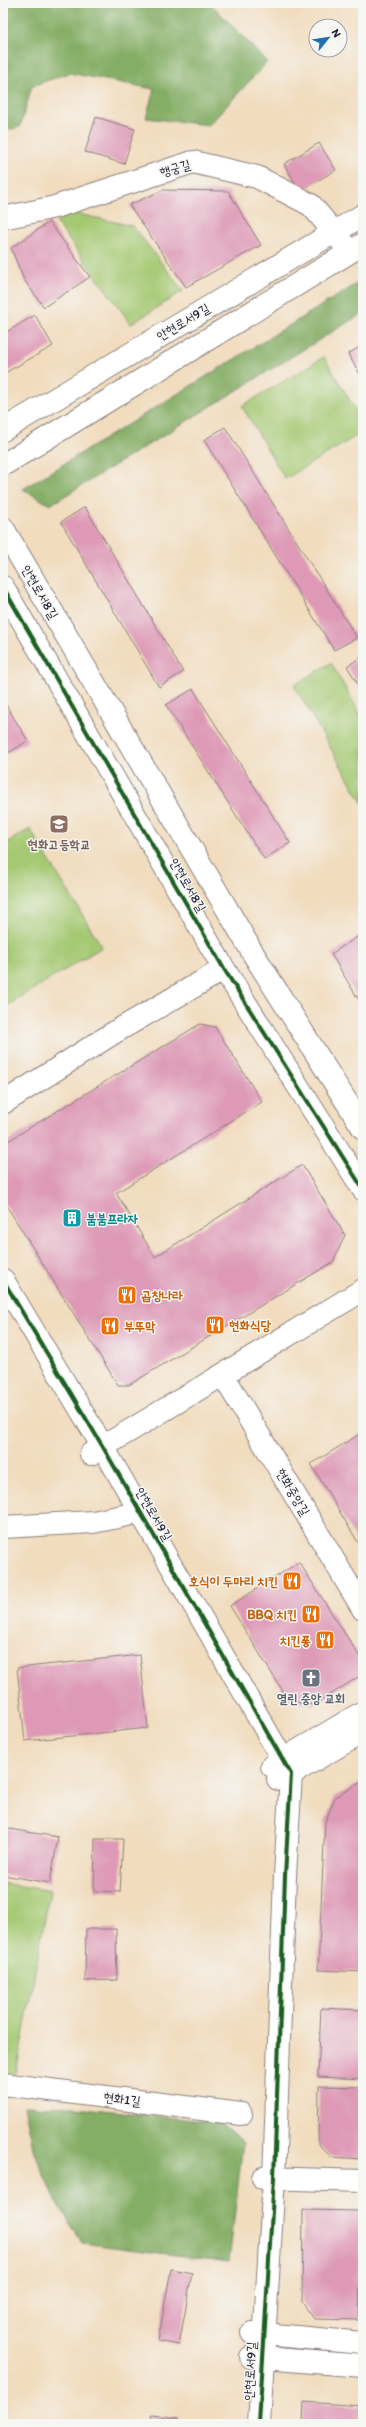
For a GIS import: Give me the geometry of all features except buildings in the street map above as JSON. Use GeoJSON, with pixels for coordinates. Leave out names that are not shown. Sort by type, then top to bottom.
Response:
{"type":"FeatureCollection","features":[{"type":"Feature","properties":{"kind":"street","name":"행궁길"},"geometry":{"type":"LineString","coordinates":[[3,218],[55,207],[193,162],[257,177],[311,205],[334,232],[357,248]]}},
{"type":"Feature","properties":{"kind":"street","name":"안현로서9길"},"geometry":{"type":"LineString","coordinates":[[3,430],[363,215]]}},
{"type":"Feature","properties":{"kind":"street"},"geometry":{"type":"LineString","coordinates":[[3,465],[357,248]]}},
{"type":"Feature","properties":{"kind":"street","name":"안현로서8길"},"geometry":{"type":"LineString","coordinates":[[3,528],[254,955],[363,1128]]}},
{"type":"Feature","properties":{"kind":"street","name":"안현로서8길"},"geometry":{"type":"LineString","coordinates":[[3,587],[224,969],[363,1189]]}},
{"type":"Feature","properties":{"kind":"street"},"geometry":{"type":"LineString","coordinates":[[3,1103],[115,1032],[224,969]]}},
{"type":"Feature","properties":{"kind":"street","name":"안현로서9길"},"geometry":{"type":"LineString","coordinates":[[3,1280],[97,1450],[281,1770]]}},
{"type":"Feature","properties":{"kind":"street"},"geometry":{"type":"LineString","coordinates":[[97,1450],[363,1290]]}},
{"type":"Feature","properties":{"kind":"street","name":"안현로서9길"},"geometry":{"type":"LineString","coordinates":[[3,1309],[97,1450],[128,1515],[246,1716],[281,1770]]}},
{"type":"Feature","properties":{"kind":"street","name":"현화중앙길"},"geometry":{"type":"LineString","coordinates":[[223,1375],[363,1609]]}},
{"type":"Feature","properties":{"kind":"street"},"geometry":{"type":"LineString","coordinates":[[3,1527],[94,1522],[128,1515]]}},
{"type":"Feature","properties":{"kind":"street"},"geometry":{"type":"LineString","coordinates":[[281,1770],[363,1712]]}},
{"type":"Feature","properties":{"kind":"street"},"geometry":{"type":"LineString","coordinates":[[281,1770],[363,1732]]}},
{"type":"Feature","properties":{"kind":"street"},"geometry":{"type":"LineString","coordinates":[[259,2424],[258,2334],[269,2178],[281,1770]]}},
{"type":"Feature","properties":{"kind":"street","name":"현화1길"},"geometry":{"type":"LineString","coordinates":[[3,2084],[241,2114]]}},
{"type":"Feature","properties":{"kind":"street"},"geometry":{"type":"LineString","coordinates":[[269,2178],[363,2181]]}},
{"type":"Feature","properties":{"kind":"street","name":"안현로서9길"},"geometry":{"type":"LineString","coordinates":[[258,2334],[363,2343]]}},
{"type":"Feature","properties":{"kind":"street","name":"안현로서9길"},"geometry":{"type":"LineString","coordinates":[[246,2424],[258,2358]]}},
{"type":"Feature","properties":{"kind":"street"},"geometry":{"type":"LineString","coordinates":[[258,2358],[363,2366]]}},
{"type":"Feature","properties":{"kind":"green space"},"geometry":{"type":"Polygon","coordinates":[[[11,3],[210,3],[267,62],[209,125],[146,118],[154,89],[69,73],[32,86],[20,127],[3,131],[3,9],[11,3]]]}},
{"type":"Feature","properties":{"kind":"green space"},"geometry":{"type":"Polygon","coordinates":[[[69,212],[133,226],[183,291],[131,324],[56,222],[69,212]]]}},
{"type":"Feature","properties":{"kind":"green space"},"geometry":{"type":"Polygon","coordinates":[[[363,280],[363,313],[50,505],[23,489],[363,280]]]}},
{"type":"Feature","properties":{"kind":"green space"},"geometry":{"type":"Polygon","coordinates":[[[324,357],[363,422],[363,432],[285,479],[242,406],[324,357]]]}},
{"type":"Feature","properties":{"kind":"green space"},"geometry":{"type":"Polygon","coordinates":[[[331,663],[363,719],[363,804],[294,685],[331,663]]]}},
{"type":"Feature","properties":{"kind":"green space"},"geometry":{"type":"Polygon","coordinates":[[[30,829],[102,947],[3,1008],[3,845],[30,829]]]}},
{"type":"Feature","properties":{"kind":"green space"},"geometry":{"type":"Polygon","coordinates":[[[3,1883],[50,1891],[16,2074],[3,2072],[3,1883]]]}},
{"type":"Feature","properties":{"kind":"green space"},"geometry":{"type":"Polygon","coordinates":[[[24,2106],[76,2107],[221,2123],[243,2142],[229,2262],[82,2243],[56,2200],[34,2152],[24,2106]]]}},
{"type":"Feature","properties":{"kind":"cycle path"},"geometry":{"type":"LineString","coordinates":[[3,587],[224,969],[363,1189]]}},
{"type":"Feature","properties":{"kind":"cycle path"},"geometry":{"type":"LineString","coordinates":[[3,1280],[103,1447],[291,1774],[285,1876],[274,2178],[259,2424]]}},
{"type":"Feature","properties":{"kind":"place","name":"현화고등학교"},"geometry":{"type":"Point","coordinates":[59,824]}},
{"type":"Feature","properties":{"kind":"place","name":"붐붐프라자"},"geometry":{"type":"Point","coordinates":[72,1218]}},
{"type":"Feature","properties":{"kind":"place","name":"곱창나라"},"geometry":{"type":"Point","coordinates":[127,1295]}},
{"type":"Feature","properties":{"kind":"place","name":"현화식당"},"geometry":{"type":"Point","coordinates":[215,1325]}},
{"type":"Feature","properties":{"kind":"place","name":"부뚜막"},"geometry":{"type":"Point","coordinates":[110,1326]}},
{"type":"Feature","properties":{"kind":"place","name":"호식이 두마리 치킨"},"geometry":{"type":"Point","coordinates":[292,1581]}},
{"type":"Feature","properties":{"kind":"place","name":"BBQ 치킨"},"geometry":{"type":"Point","coordinates":[311,1614]}},
{"type":"Feature","properties":{"kind":"place","name":"치킨퐁"},"geometry":{"type":"Point","coordinates":[325,1640]}},
{"type":"Feature","properties":{"kind":"place","name":"열린 중앙 교회"},"geometry":{"type":"Point","coordinates":[311,1678]}}]}
